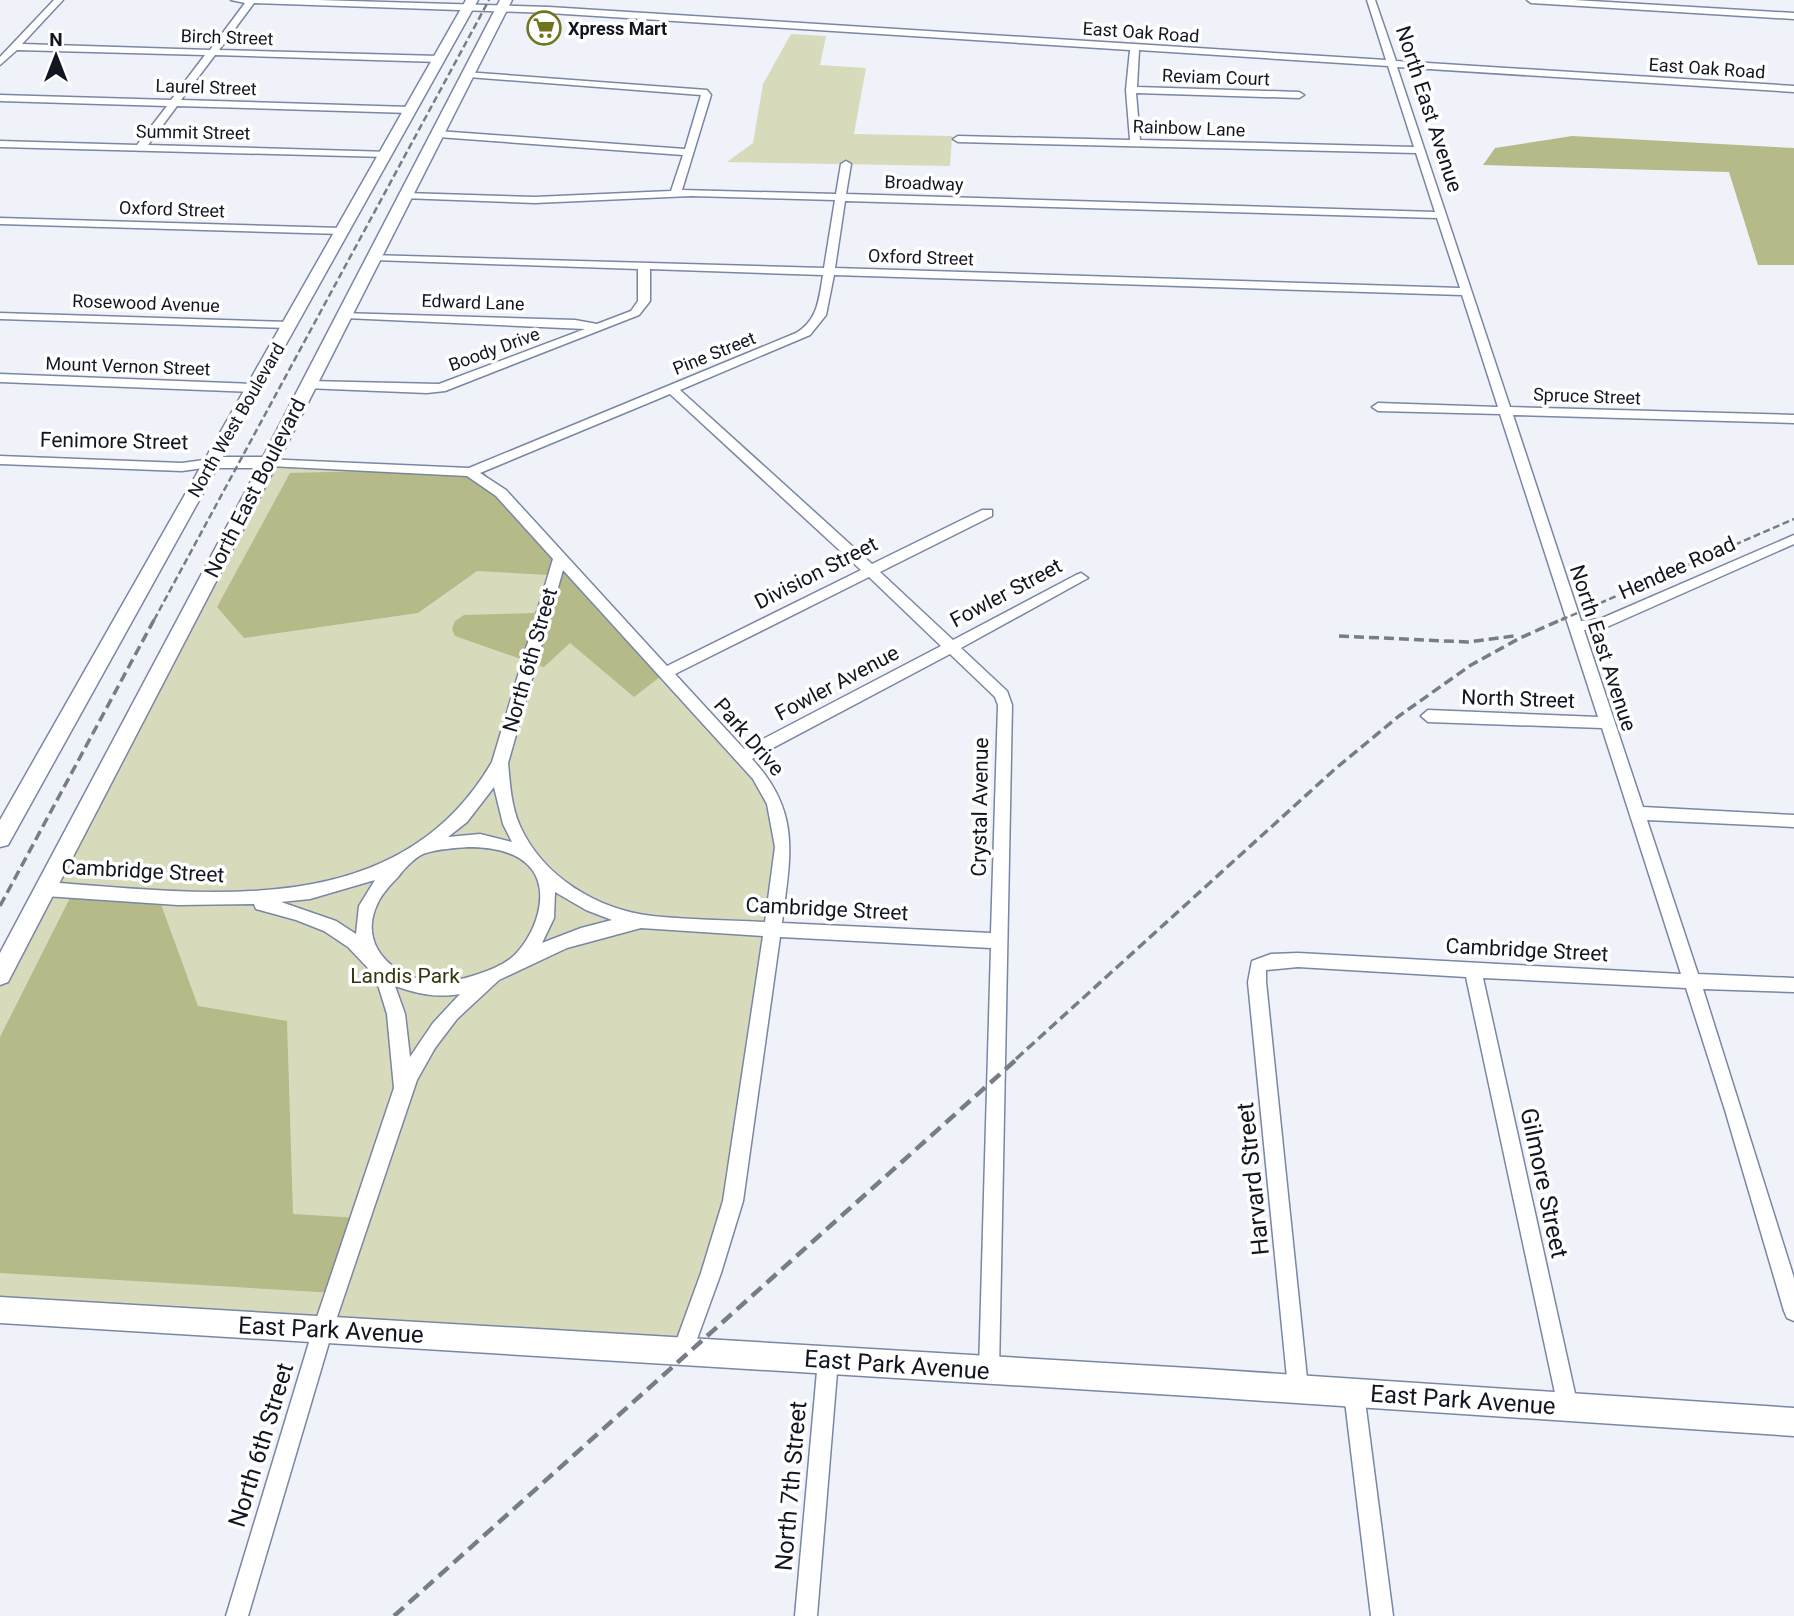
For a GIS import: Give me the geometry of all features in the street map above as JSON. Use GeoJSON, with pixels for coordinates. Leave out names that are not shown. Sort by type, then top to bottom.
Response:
{"type":"FeatureCollection","features":[{"type":"Feature","properties":{"kind":"main road","name":"North West Boulevard"},"geometry":{"type":"LineString","coordinates":[[0,839],[439,59],[475,4]]}},
{"type":"Feature","properties":{"kind":"main road","name":"North East Boulevard"},"geometry":{"type":"LineString","coordinates":[[0,975],[309,385],[504,4]]}},
{"type":"Feature","properties":{"kind":"main road","name":"Fenimore Street"},"geometry":{"type":"LineString","coordinates":[[211,463],[269,462]]}},
{"type":"Feature","properties":{"kind":"main road","name":"East Park Avenue"},"geometry":{"type":"LineString","coordinates":[[0,1310],[1298,1388],[1794,1422]]}},
{"type":"Feature","properties":{"kind":"street"},"geometry":{"type":"LineString","coordinates":[[0,62],[59,0]]}},
{"type":"Feature","properties":{"kind":"street","name":"East Oak Road"},"geometry":{"type":"LineString","coordinates":[[235,0],[504,4],[1794,89]]}},
{"type":"Feature","properties":{"kind":"street"},"geometry":{"type":"LineString","coordinates":[[140,148],[252,0]]}},
{"type":"Feature","properties":{"kind":"street","name":"North East Avenue"},"geometry":{"type":"LineString","coordinates":[[1371,0],[1747,1151],[1794,1311]]}},
{"type":"Feature","properties":{"kind":"street"},"geometry":{"type":"LineString","coordinates":[[1531,0],[1794,16]]}},
{"type":"Feature","properties":{"kind":"street"},"geometry":{"type":"LineString","coordinates":[[1690,0],[1696,10]]}},
{"type":"Feature","properties":{"kind":"street","name":"Birch Street"},"geometry":{"type":"LineString","coordinates":[[15,47],[439,59]]}},
{"type":"Feature","properties":{"kind":"street"},"geometry":{"type":"LineString","coordinates":[[1135,47],[1131,90],[1135,144]]}},
{"type":"Feature","properties":{"kind":"street"},"geometry":{"type":"LineString","coordinates":[[468,74],[699,90],[706,95],[676,193]]}},
{"type":"Feature","properties":{"kind":"street","name":"Reviam Court"},"geometry":{"type":"LineString","coordinates":[[1131,90],[1299,95]]}},
{"type":"Feature","properties":{"kind":"street","name":"Laurel Street"},"geometry":{"type":"LineString","coordinates":[[0,98],[410,110]]}},
{"type":"Feature","properties":{"kind":"street"},"geometry":{"type":"LineString","coordinates":[[438,134],[688,152]]}},
{"type":"Feature","properties":{"kind":"street","name":"Rainbow Lane"},"geometry":{"type":"LineString","coordinates":[[958,139],[1419,150]]}},
{"type":"Feature","properties":{"kind":"street","name":"Summit Street"},"geometry":{"type":"LineString","coordinates":[[0,144],[386,154]]}},
{"type":"Feature","properties":{"kind":"street","name":"Pine Street"},"geometry":{"type":"LineString","coordinates":[[470,472],[807,332],[817,323],[822,313],[846,164]]}},
{"type":"Feature","properties":{"kind":"street","name":"Broadway"},"geometry":{"type":"LineString","coordinates":[[406,196],[545,200],[676,193],[1441,215]]}},
{"type":"Feature","properties":{"kind":"street","name":"Oxford Street"},"geometry":{"type":"LineString","coordinates":[[0,221],[342,231]]}},
{"type":"Feature","properties":{"kind":"street","name":"Oxford Street"},"geometry":{"type":"LineString","coordinates":[[374,257],[1467,292]]}},
{"type":"Feature","properties":{"kind":"street","name":"Boody Drive"},"geometry":{"type":"LineString","coordinates":[[309,385],[441,388],[630,316],[642,305],[646,289],[644,265]]}},
{"type":"Feature","properties":{"kind":"street","name":"Edward Lane"},"geometry":{"type":"LineString","coordinates":[[345,315],[575,323],[600,328]]}},
{"type":"Feature","properties":{"kind":"street","name":"Rosewood Avenue"},"geometry":{"type":"LineString","coordinates":[[0,316],[290,325]]}},
{"type":"Feature","properties":{"kind":"street","name":"Mount Vernon Street"},"geometry":{"type":"LineString","coordinates":[[0,378],[254,388]]}},
{"type":"Feature","properties":{"kind":"street","name":"Crystal Avenue"},"geometry":{"type":"LineString","coordinates":[[672,389],[1002,695],[1005,705],[1001,941],[989,1371]]}},
{"type":"Feature","properties":{"kind":"street","name":"Spruce Street"},"geometry":{"type":"LineString","coordinates":[[1378,407],[1794,419]]}},
{"type":"Feature","properties":{"kind":"street","name":"Fenimore Street"},"geometry":{"type":"LineString","coordinates":[[0,460],[182,467],[211,463]]}},
{"type":"Feature","properties":{"kind":"street"},"geometry":{"type":"LineString","coordinates":[[269,462],[470,472]]}},
{"type":"Feature","properties":{"kind":"street","name":"Park Drive"},"geometry":{"type":"LineString","coordinates":[[470,472],[501,493],[742,757],[771,794],[781,824],[783,847],[773,929],[733,1200],[711,1273],[683,1350]]}},
{"type":"Feature","properties":{"kind":"street","name":"Division Street"},"geometry":{"type":"LineString","coordinates":[[665,673],[988,513]]}},
{"type":"Feature","properties":{"kind":"street","name":"Hendee Road"},"geometry":{"type":"LineString","coordinates":[[1574,626],[1602,624],[1794,539]]}},
{"type":"Feature","properties":{"kind":"street","name":"North 6th Street"},"geometry":{"type":"LineString","coordinates":[[402,1091],[401,1046],[394,1001],[364,934],[368,906],[381,885],[407,859],[461,818],[482,794],[500,763],[561,558]]}},
{"type":"Feature","properties":{"kind":"street","name":"Fowler Street"},"geometry":{"type":"LineString","coordinates":[[951,646],[1081,578]]}},
{"type":"Feature","properties":{"kind":"street","name":"Fowler Avenue"},"geometry":{"type":"LineString","coordinates":[[742,757],[951,646]]}},
{"type":"Feature","properties":{"kind":"street","name":"North Street"},"geometry":{"type":"LineString","coordinates":[[1429,716],[1606,723]]}},
{"type":"Feature","properties":{"kind":"street","name":"North 6th Street"},"geometry":{"type":"LineString","coordinates":[[237,1616],[323,1329],[402,1091],[413,1066],[442,1023],[469,994],[524,954],[542,929],[549,900],[540,869],[509,821],[502,797],[500,763]]}},
{"type":"Feature","properties":{"kind":"street"},"geometry":{"type":"LineString","coordinates":[[1636,813],[1794,821]]}},
{"type":"Feature","properties":{"kind":"street","name":"Cambridge Street"},"geometry":{"type":"LineString","coordinates":[[45,889],[240,899],[284,897],[321,891],[373,875],[443,844],[482,840],[516,849],[561,888],[584,901],[621,917],[651,923]]}},
{"type":"Feature","properties":{"kind":"street","name":"Cambridge Street"},"geometry":{"type":"LineString","coordinates":[[240,899],[282,908],[317,920],[344,935],[398,980],[429,988],[459,987],[493,976],[580,935],[622,925],[651,923],[1001,941]]}},
{"type":"Feature","properties":{"kind":"street","name":"Cambridge Street"},"geometry":{"type":"LineString","coordinates":[[1258,966],[1271,961],[1298,960],[1794,985]]}},
{"type":"Feature","properties":{"kind":"street","name":"Harvard Street"},"geometry":{"type":"LineString","coordinates":[[1258,966],[1257,982],[1298,1388]]}},
{"type":"Feature","properties":{"kind":"street","name":"Gilmore Street"},"geometry":{"type":"LineString","coordinates":[[1473,970],[1568,1407]]}},
{"type":"Feature","properties":{"kind":"street","name":"North 7th Street"},"geometry":{"type":"LineString","coordinates":[[806,1616],[828,1360]]}},
{"type":"Feature","properties":{"kind":"street"},"geometry":{"type":"LineString","coordinates":[[1353,1393],[1382,1616]]}},
{"type":"Feature","properties":{"kind":"green space"},"geometry":{"type":"Polygon","coordinates":[[[791,34],[826,36],[820,65],[866,68],[854,134],[952,136],[950,166],[727,162],[753,143],[763,84],[791,34]]]}},
{"type":"Feature","properties":{"kind":"green space"},"geometry":{"type":"Polygon","coordinates":[[[1572,136],[1794,148],[1794,265],[1758,265],[1729,172],[1483,165],[1495,148],[1572,136]]]}},
{"type":"Feature","properties":{"kind":"green space","name":"Landis Park"},"geometry":{"type":"Polygon","coordinates":[[[269,462],[470,472],[771,794],[782,835],[744,1137],[683,1350],[0,1310],[0,975],[269,462]]]}},
{"type":"Feature","properties":{"kind":"green space"},"geometry":{"type":"Polygon","coordinates":[[[480,468],[665,673],[634,697],[570,643],[544,667],[455,636],[452,629],[455,621],[464,615],[535,613],[548,575],[477,571],[418,613],[244,638],[217,607],[290,473],[480,468]]]}},
{"type":"Feature","properties":{"kind":"green space"},"geometry":{"type":"Polygon","coordinates":[[[73,892],[158,896],[198,1006],[287,1021],[293,1214],[359,1218],[335,1293],[0,1273],[0,1037],[73,892]]]}},
{"type":"Feature","properties":{"kind":"railway"},"geometry":{"type":"LineString","coordinates":[[154,620],[489,0]]}},
{"type":"Feature","properties":{"kind":"railway"},"geometry":{"type":"LineString","coordinates":[[1561,620],[1794,519]]}},
{"type":"Feature","properties":{"kind":"railway"},"geometry":{"type":"LineString","coordinates":[[0,906],[155,618]]}},
{"type":"Feature","properties":{"kind":"railway"},"geometry":{"type":"LineString","coordinates":[[1016,1059],[1335,769],[1399,716],[1471,665],[1520,638],[1565,618]]}},
{"type":"Feature","properties":{"kind":"railway"},"geometry":{"type":"LineString","coordinates":[[1339,636],[1468,642],[1514,636]]}},
{"type":"Feature","properties":{"kind":"railway"},"geometry":{"type":"LineString","coordinates":[[394,1616],[1018,1058]]}},
{"type":"Feature","properties":{"kind":"place","name":"Xpress Mart"},"geometry":{"type":"Point","coordinates":[544,28]}}]}
